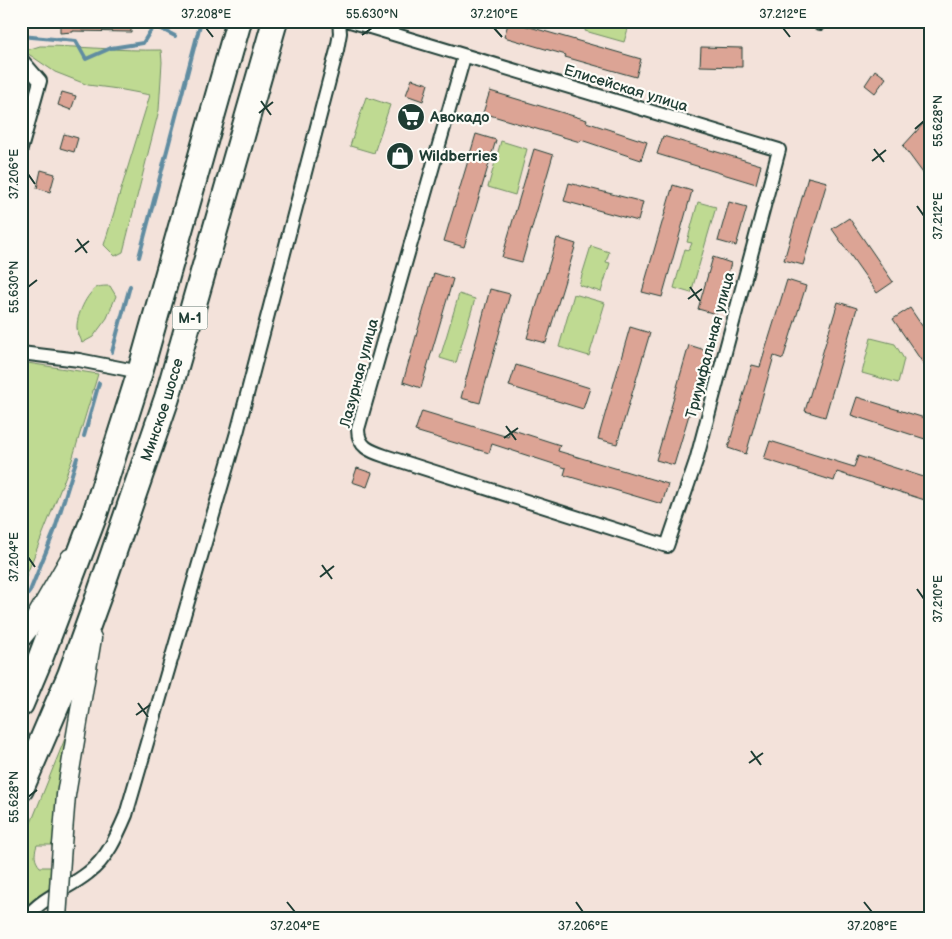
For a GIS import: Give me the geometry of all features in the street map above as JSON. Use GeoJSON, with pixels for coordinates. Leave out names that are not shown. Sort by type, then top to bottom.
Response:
{"type":"FeatureCollection","features":[{"type":"Feature","properties":{"kind":"highway","name":"М-1"},"geometry":{"type":"LineString","coordinates":[[21,704],[95,514],[140,372],[239,21]]}},
{"type":"Feature","properties":{"kind":"highway","name":"Минское шоссе"},"geometry":{"type":"LineString","coordinates":[[21,789],[70,675],[167,398],[276,27]]}},
{"type":"Feature","properties":{"kind":"street"},"geometry":{"type":"LineString","coordinates":[[26,918],[44,900],[90,872],[109,850],[126,816],[238,429],[338,50],[339,21]]}},
{"type":"Feature","properties":{"kind":"street","name":"Елисейская улица"},"geometry":{"type":"LineString","coordinates":[[350,21],[464,57],[779,150]]}},
{"type":"Feature","properties":{"kind":"street","name":"Лазурная улица"},"geometry":{"type":"LineString","coordinates":[[464,57],[358,429],[360,441],[370,451],[667,546]]}},
{"type":"Feature","properties":{"kind":"street"},"geometry":{"type":"LineString","coordinates":[[21,59],[40,81],[21,149]]}},
{"type":"Feature","properties":{"kind":"street","name":"Триумфальная улица"},"geometry":{"type":"LineString","coordinates":[[667,546],[696,461],[779,150]]}},
{"type":"Feature","properties":{"kind":"street"},"geometry":{"type":"LineString","coordinates":[[21,354],[79,360],[140,372]]}},
{"type":"Feature","properties":{"kind":"street"},"geometry":{"type":"LineString","coordinates":[[21,639],[29,629],[95,514]]}},
{"type":"Feature","properties":{"kind":"street"},"geometry":{"type":"LineString","coordinates":[[57,918],[66,795],[99,595]]}},
{"type":"Feature","properties":{"kind":"green space"},"geometry":{"type":"Polygon","coordinates":[[[587,21],[630,22],[624,42],[585,31],[587,21]]]}},
{"type":"Feature","properties":{"kind":"green space"},"geometry":{"type":"Polygon","coordinates":[[[40,46],[161,50],[159,110],[123,252],[115,256],[104,245],[150,95],[88,85],[55,72],[24,51],[40,46]]]}},
{"type":"Feature","properties":{"kind":"green space"},"geometry":{"type":"Polygon","coordinates":[[[366,97],[390,105],[374,153],[350,146],[366,97]]]}},
{"type":"Feature","properties":{"kind":"green space"},"geometry":{"type":"Polygon","coordinates":[[[501,141],[527,149],[515,195],[488,187],[501,141]]]}},
{"type":"Feature","properties":{"kind":"green space"},"geometry":{"type":"Polygon","coordinates":[[[698,202],[716,207],[691,293],[674,288],[685,249],[689,250],[692,243],[687,242],[698,202]]]}},
{"type":"Feature","properties":{"kind":"green space"},"geometry":{"type":"Polygon","coordinates":[[[591,246],[609,252],[606,262],[610,263],[601,292],[579,285],[591,246]]]}},
{"type":"Feature","properties":{"kind":"green space"},"geometry":{"type":"Polygon","coordinates":[[[110,286],[116,296],[107,318],[93,337],[82,343],[77,323],[83,305],[94,290],[99,287],[110,286]]]}},
{"type":"Feature","properties":{"kind":"green space"},"geometry":{"type":"Polygon","coordinates":[[[459,294],[475,299],[456,363],[440,358],[459,294]]]}},
{"type":"Feature","properties":{"kind":"green space"},"geometry":{"type":"Polygon","coordinates":[[[574,294],[605,303],[589,356],[559,347],[574,294]]]}},
{"type":"Feature","properties":{"kind":"green space"},"geometry":{"type":"Polygon","coordinates":[[[871,338],[895,344],[904,359],[898,383],[862,373],[871,338]]]}},
{"type":"Feature","properties":{"kind":"green space"},"geometry":{"type":"Polygon","coordinates":[[[21,362],[98,374],[72,460],[21,586],[21,362]]]}},
{"type":"Feature","properties":{"kind":"green space"},"geometry":{"type":"Polygon","coordinates":[[[68,731],[59,786],[53,845],[37,845],[35,851],[35,857],[40,867],[51,867],[50,890],[35,899],[21,911],[21,845],[68,731]]]}},
{"type":"Feature","properties":{"kind":"building"},"geometry":{"type":"Polygon","coordinates":[[[60,21],[131,21],[131,32],[73,31],[60,33],[60,21]]]}},
{"type":"Feature","properties":{"kind":"building"},"geometry":{"type":"Polygon","coordinates":[[[509,21],[641,59],[636,77],[504,37],[509,21]]]}},
{"type":"Feature","properties":{"kind":"building"},"geometry":{"type":"Polygon","coordinates":[[[701,47],[742,48],[742,67],[700,66],[701,47]]]}},
{"type":"Feature","properties":{"kind":"building"},"geometry":{"type":"Polygon","coordinates":[[[875,70],[886,78],[875,93],[865,85],[875,70]]]}},
{"type":"Feature","properties":{"kind":"building"},"geometry":{"type":"Polygon","coordinates":[[[412,79],[428,84],[423,101],[406,95],[412,79]]]}},
{"type":"Feature","properties":{"kind":"building"},"geometry":{"type":"Polygon","coordinates":[[[490,91],[587,120],[586,122],[647,142],[641,160],[581,140],[580,142],[483,113],[490,91]]]}},
{"type":"Feature","properties":{"kind":"building"},"geometry":{"type":"Polygon","coordinates":[[[62,92],[76,96],[71,110],[58,105],[62,92]]]}},
{"type":"Feature","properties":{"kind":"building"},"geometry":{"type":"Polygon","coordinates":[[[924,123],[931,129],[931,184],[903,146],[924,123]]]}},
{"type":"Feature","properties":{"kind":"building"},"geometry":{"type":"Polygon","coordinates":[[[64,134],[78,138],[74,152],[60,148],[64,134]]]}},
{"type":"Feature","properties":{"kind":"building"},"geometry":{"type":"Polygon","coordinates":[[[476,134],[496,140],[464,247],[444,241],[476,134]]]}},
{"type":"Feature","properties":{"kind":"building"},"geometry":{"type":"Polygon","coordinates":[[[663,136],[761,165],[756,184],[657,154],[663,136]]]}},
{"type":"Feature","properties":{"kind":"building"},"geometry":{"type":"Polygon","coordinates":[[[534,149],[553,155],[522,262],[502,257],[534,149]]]}},
{"type":"Feature","properties":{"kind":"building"},"geometry":{"type":"Polygon","coordinates":[[[41,170],[55,174],[50,192],[37,188],[41,170]]]}},
{"type":"Feature","properties":{"kind":"building"},"geometry":{"type":"Polygon","coordinates":[[[808,177],[827,182],[803,265],[784,260],[808,177]]]}},
{"type":"Feature","properties":{"kind":"building"},"geometry":{"type":"Polygon","coordinates":[[[569,183],[643,202],[638,221],[564,201],[569,183]]]}},
{"type":"Feature","properties":{"kind":"building"},"geometry":{"type":"Polygon","coordinates":[[[673,185],[692,191],[662,297],[642,292],[673,185]]]}},
{"type":"Feature","properties":{"kind":"building"},"geometry":{"type":"Polygon","coordinates":[[[729,202],[747,207],[736,246],[718,241],[729,202]]]}},
{"type":"Feature","properties":{"kind":"building"},"geometry":{"type":"Polygon","coordinates":[[[849,218],[893,282],[877,293],[832,229],[849,218]]]}},
{"type":"Feature","properties":{"kind":"building"},"geometry":{"type":"Polygon","coordinates":[[[557,238],[576,244],[546,343],[527,338],[557,238]]]}},
{"type":"Feature","properties":{"kind":"building"},"geometry":{"type":"Polygon","coordinates":[[[713,257],[731,263],[716,314],[698,309],[713,257]]]}},
{"type":"Feature","properties":{"kind":"building"},"geometry":{"type":"Polygon","coordinates":[[[434,273],[453,279],[421,388],[403,382],[434,273]]]}},
{"type":"Feature","properties":{"kind":"building"},"geometry":{"type":"Polygon","coordinates":[[[787,280],[806,286],[783,359],[774,356],[746,454],[728,448],[752,365],[760,367],[787,280]]]}},
{"type":"Feature","properties":{"kind":"building"},"geometry":{"type":"Polygon","coordinates":[[[490,289],[510,294],[480,403],[461,398],[490,289]]]}},
{"type":"Feature","properties":{"kind":"building"},"geometry":{"type":"Polygon","coordinates":[[[838,302],[857,308],[825,417],[805,411],[838,302]]]}},
{"type":"Feature","properties":{"kind":"building"},"geometry":{"type":"Polygon","coordinates":[[[910,308],[931,339],[931,375],[893,319],[910,308]]]}},
{"type":"Feature","properties":{"kind":"building"},"geometry":{"type":"Polygon","coordinates":[[[630,327],[650,333],[617,444],[598,439],[630,327]]]}},
{"type":"Feature","properties":{"kind":"building"},"geometry":{"type":"Polygon","coordinates":[[[689,345],[708,351],[674,465],[656,460],[689,345]]]}},
{"type":"Feature","properties":{"kind":"building"},"geometry":{"type":"Polygon","coordinates":[[[516,365],[590,388],[583,409],[509,386],[516,365]]]}},
{"type":"Feature","properties":{"kind":"building"},"geometry":{"type":"Polygon","coordinates":[[[857,397],[931,420],[925,439],[851,415],[857,397]]]}},
{"type":"Feature","properties":{"kind":"building"},"geometry":{"type":"Polygon","coordinates":[[[422,411],[508,437],[510,429],[560,445],[558,451],[668,484],[662,504],[564,475],[566,468],[492,444],[489,453],[415,431],[422,411]]]}},
{"type":"Feature","properties":{"kind":"building"},"geometry":{"type":"Polygon","coordinates":[[[770,441],[854,467],[858,456],[930,479],[927,487],[931,488],[931,502],[837,472],[834,481],[764,459],[770,441]]]}},
{"type":"Feature","properties":{"kind":"building"},"geometry":{"type":"Polygon","coordinates":[[[357,468],[372,473],[367,487],[352,482],[357,468]]]}},
{"type":"Feature","properties":{"kind":"waterway"},"geometry":{"type":"LineString","coordinates":[[139,257],[201,21]]}},
{"type":"Feature","properties":{"kind":"waterway"},"geometry":{"type":"LineString","coordinates":[[21,36],[76,41],[86,59],[111,48],[143,43],[154,25],[175,36]]}},
{"type":"Feature","properties":{"kind":"waterway"},"geometry":{"type":"LineString","coordinates":[[112,352],[130,286]]}},
{"type":"Feature","properties":{"kind":"waterway"},"geometry":{"type":"LineString","coordinates":[[84,436],[99,383]]}},
{"type":"Feature","properties":{"kind":"waterway"},"geometry":{"type":"LineString","coordinates":[[21,603],[30,591],[54,532],[77,458]]}},
{"type":"Feature","properties":{"kind":"place","name":"Авокадо"},"geometry":{"type":"Point","coordinates":[411,117]}},
{"type":"Feature","properties":{"kind":"place","name":"Wildberries"},"geometry":{"type":"Point","coordinates":[400,156]}}]}
